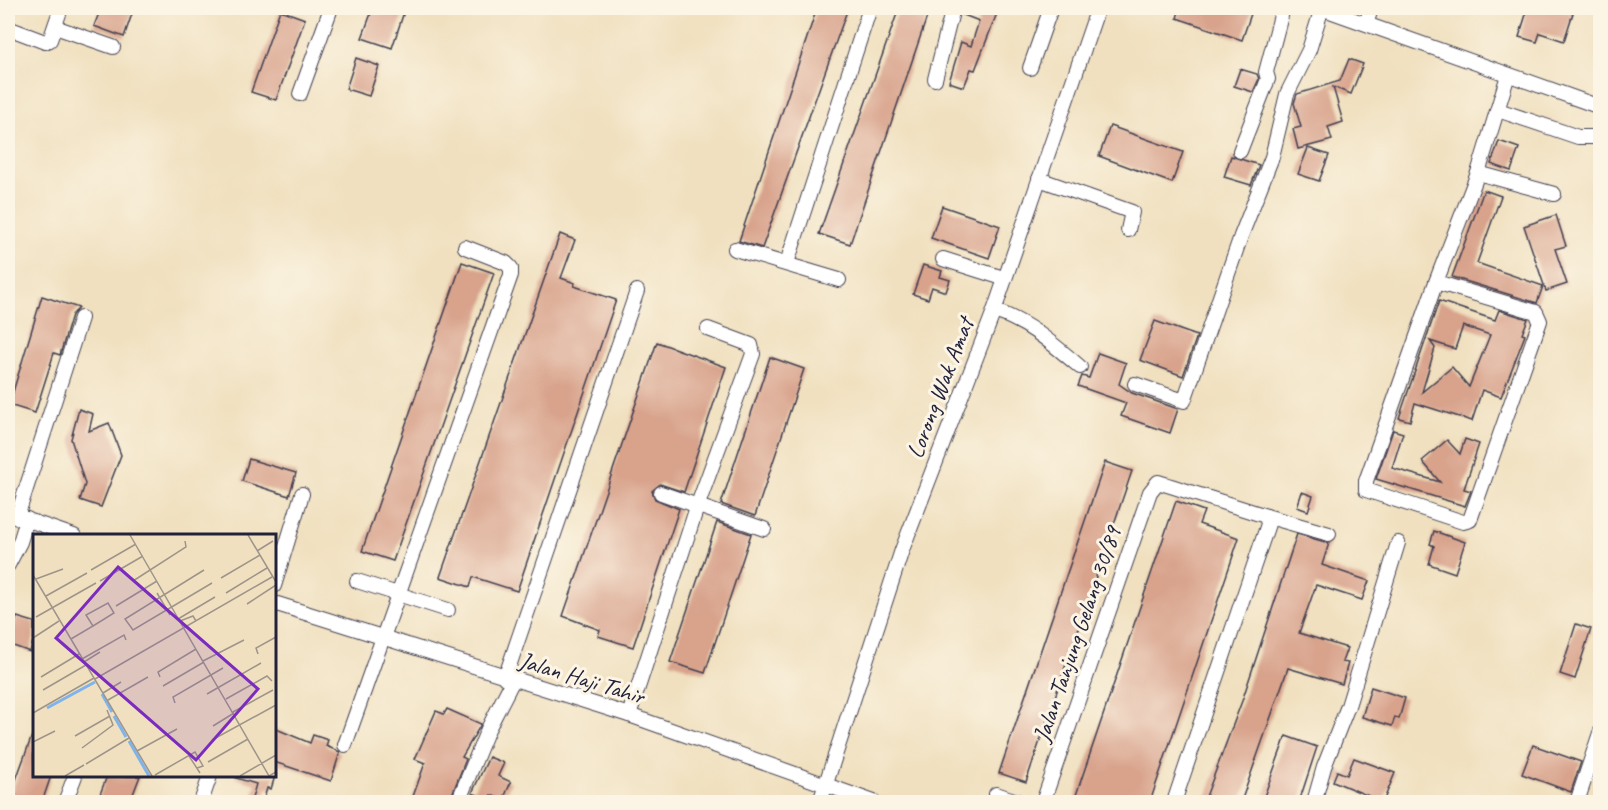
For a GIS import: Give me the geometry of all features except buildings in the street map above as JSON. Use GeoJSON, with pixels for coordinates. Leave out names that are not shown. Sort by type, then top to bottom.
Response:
{"type":"FeatureCollection","features":[{"type":"Feature","properties":{"kind":"street"},"geometry":{"type":"LineString","coordinates":[[8,28],[45,42],[50,40],[61,8]]}},
{"type":"Feature","properties":{"kind":"street"},"geometry":{"type":"LineString","coordinates":[[300,94],[331,8]]}},
{"type":"Feature","properties":{"kind":"street"},"geometry":{"type":"LineString","coordinates":[[787,263],[870,8]]}},
{"type":"Feature","properties":{"kind":"street"},"geometry":{"type":"LineString","coordinates":[[935,79],[953,8]]}},
{"type":"Feature","properties":{"kind":"street"},"geometry":{"type":"LineString","coordinates":[[1030,68],[1051,8]]}},
{"type":"Feature","properties":{"kind":"street","name":"Lorong Wak Amat"},"geometry":{"type":"LineString","coordinates":[[820,802],[902,550],[994,311],[1003,278],[1098,8]]}},
{"type":"Feature","properties":{"kind":"street"},"geometry":{"type":"LineString","coordinates":[[1240,151],[1268,79],[1266,72],[1283,8]]}},
{"type":"Feature","properties":{"kind":"street"},"geometry":{"type":"LineString","coordinates":[[1135,384],[1184,401],[1241,236],[1272,157],[1287,94],[1309,50],[1322,8],[1367,22],[1600,107]]}},
{"type":"Feature","properties":{"kind":"street"},"geometry":{"type":"LineString","coordinates":[[1367,22],[1371,8]]}},
{"type":"Feature","properties":{"kind":"street"},"geometry":{"type":"LineString","coordinates":[[55,27],[113,47]]}},
{"type":"Feature","properties":{"kind":"street"},"geometry":{"type":"LineString","coordinates":[[1436,282],[1536,312],[1540,321],[1470,520],[1463,522],[1366,490],[1366,481],[1436,282],[1478,173],[1508,75]]}},
{"type":"Feature","properties":{"kind":"street"},"geometry":{"type":"LineString","coordinates":[[1498,110],[1578,137],[1596,137],[1600,132]]}},
{"type":"Feature","properties":{"kind":"street"},"geometry":{"type":"LineString","coordinates":[[1478,173],[1554,194]]}},
{"type":"Feature","properties":{"kind":"street"},"geometry":{"type":"LineString","coordinates":[[1039,179],[1131,212],[1128,230]]}},
{"type":"Feature","properties":{"kind":"street"},"geometry":{"type":"LineString","coordinates":[[345,745],[510,275],[511,268],[506,262],[465,247]]}},
{"type":"Feature","properties":{"kind":"street"},"geometry":{"type":"LineString","coordinates":[[735,249],[839,280]]}},
{"type":"Feature","properties":{"kind":"street"},"geometry":{"type":"LineString","coordinates":[[944,259],[1003,278]]}},
{"type":"Feature","properties":{"kind":"street"},"geometry":{"type":"LineString","coordinates":[[458,802],[509,679],[637,291]]}},
{"type":"Feature","properties":{"kind":"street"},"geometry":{"type":"LineString","coordinates":[[994,311],[1015,318],[1056,346],[1080,368]]}},
{"type":"Feature","properties":{"kind":"street"},"geometry":{"type":"LineString","coordinates":[[8,565],[20,542],[17,516],[81,318]]}},
{"type":"Feature","properties":{"kind":"street"},"geometry":{"type":"LineString","coordinates":[[629,715],[697,507],[753,354],[751,345],[708,329]]}},
{"type":"Feature","properties":{"kind":"street","name":"Jalan Tanjung Gelang 30/89"},"geometry":{"type":"LineString","coordinates":[[1043,802],[1150,492],[1158,482],[1266,516]]}},
{"type":"Feature","properties":{"kind":"street"},"geometry":{"type":"LineString","coordinates":[[661,493],[764,529]]}},
{"type":"Feature","properties":{"kind":"street"},"geometry":{"type":"LineString","coordinates":[[276,579],[302,494]]}},
{"type":"Feature","properties":{"kind":"street"},"geometry":{"type":"LineString","coordinates":[[17,516],[68,534]]}},
{"type":"Feature","properties":{"kind":"street"},"geometry":{"type":"LineString","coordinates":[[1174,802],[1266,537],[1268,524],[1266,516],[1329,534]]}},
{"type":"Feature","properties":{"kind":"street"},"geometry":{"type":"LineString","coordinates":[[1314,802],[1324,767],[1348,705],[1398,543]]}},
{"type":"Feature","properties":{"kind":"street"},"geometry":{"type":"LineString","coordinates":[[357,581],[448,610]]}},
{"type":"Feature","properties":{"kind":"street","name":"Jalan Haji Tahir"},"geometry":{"type":"LineString","coordinates":[[276,604],[629,715],[874,802]]}},
{"type":"Feature","properties":{"kind":"street"},"geometry":{"type":"LineString","coordinates":[[1577,802],[1600,733]]}},
{"type":"Feature","properties":{"kind":"street"},"geometry":{"type":"LineString","coordinates":[[65,802],[75,777]]}},
{"type":"Feature","properties":{"kind":"street"},"geometry":{"type":"LineString","coordinates":[[201,802],[210,777]]}},
{"type":"Feature","properties":{"kind":"street"},"geometry":{"type":"LineString","coordinates":[[996,794],[1020,802]]}}]}
